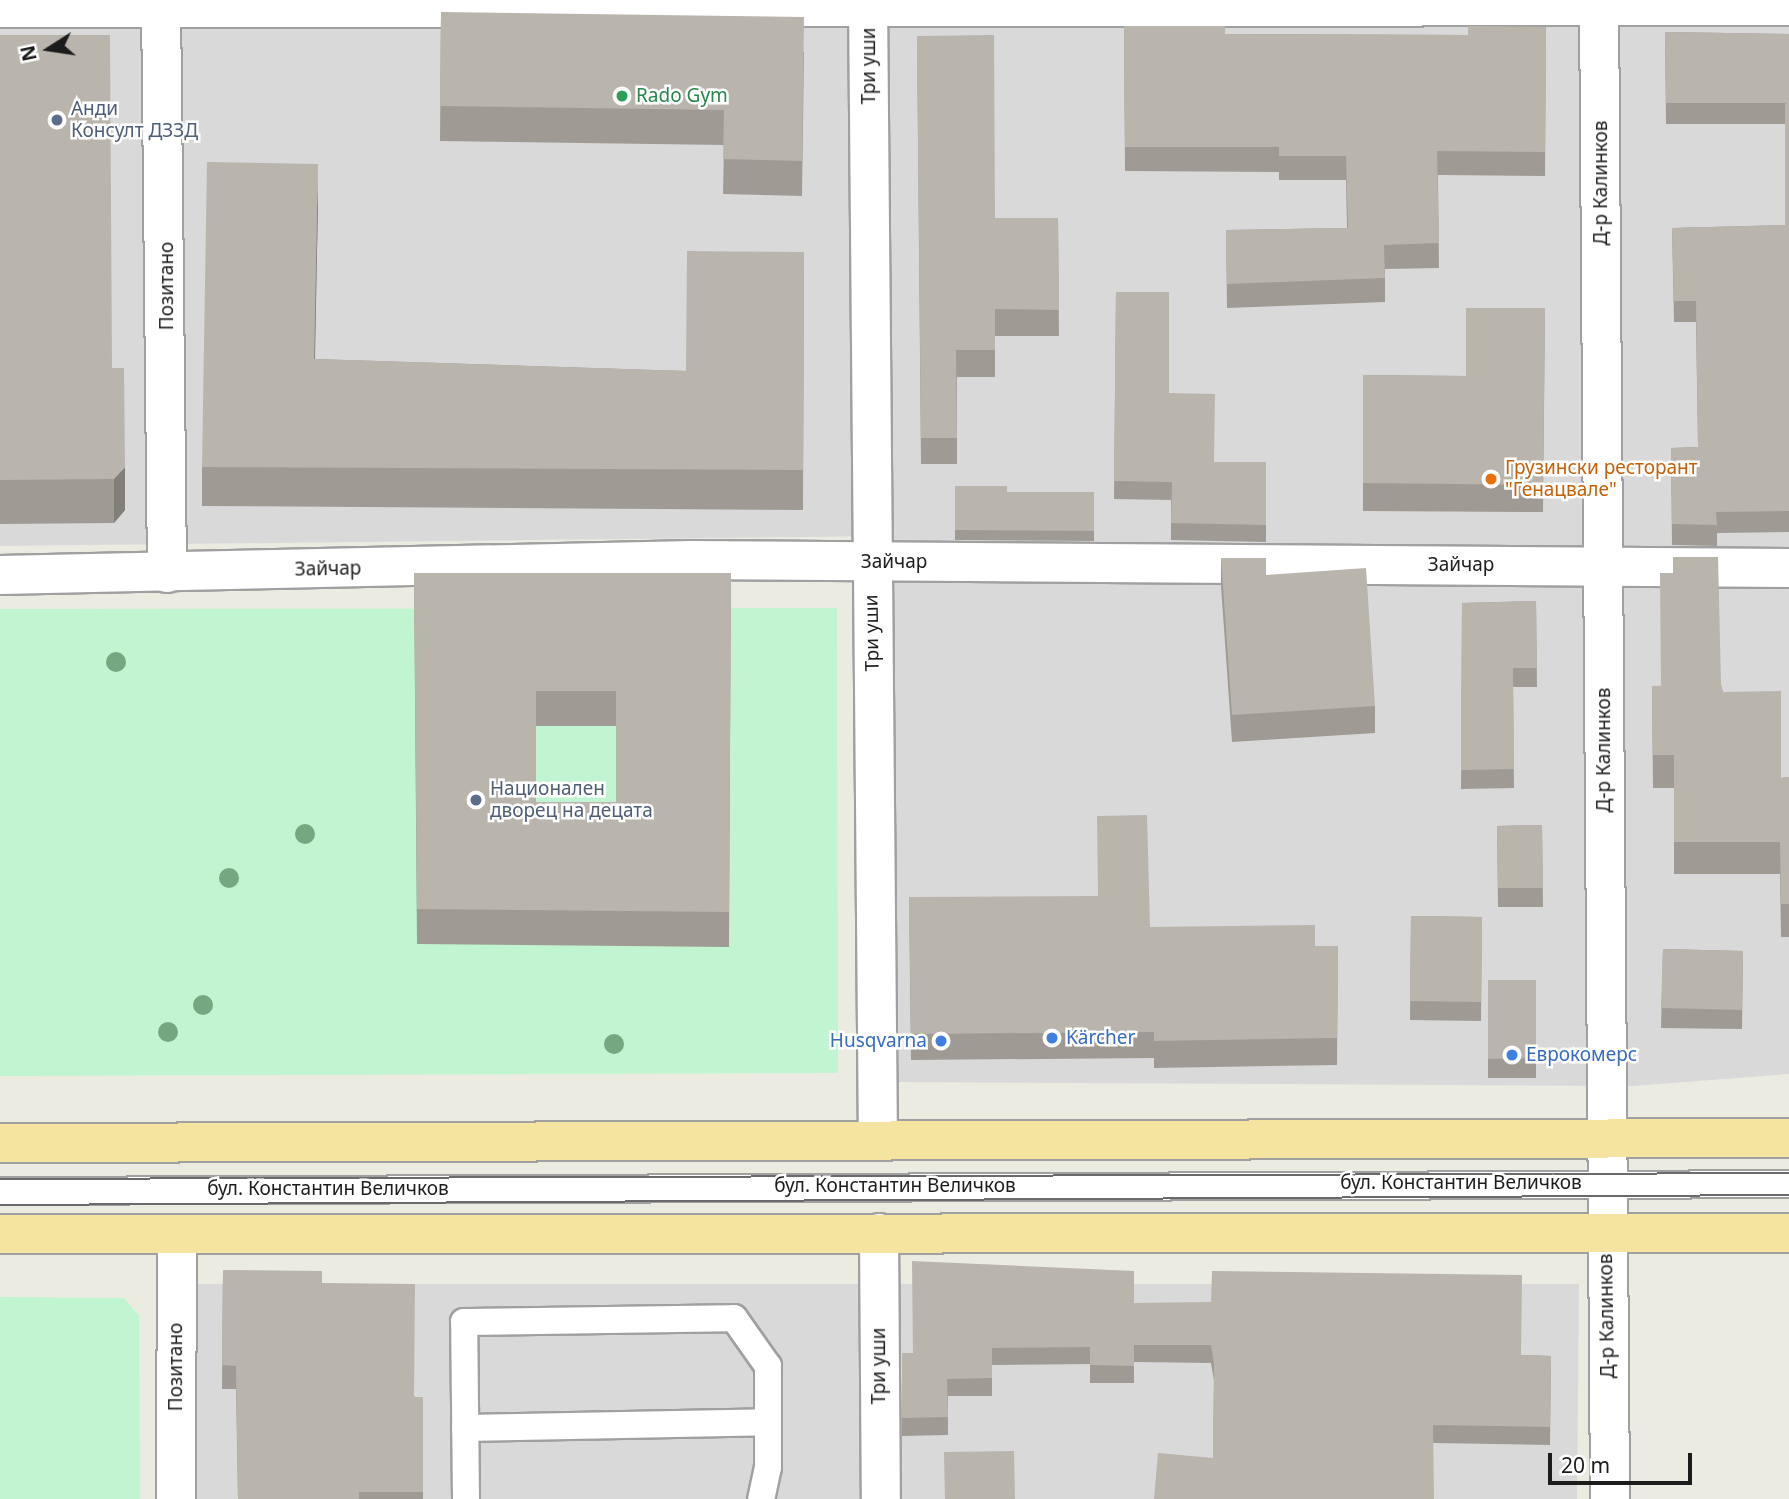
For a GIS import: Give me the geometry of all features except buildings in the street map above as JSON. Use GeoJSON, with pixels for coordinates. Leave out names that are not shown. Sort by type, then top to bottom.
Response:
{"type":"FeatureCollection","features":[{"type":"Feature","properties":{"kind":"main road"},"geometry":{"type":"LineString","coordinates":[[0,1143],[1789,1138]]}},
{"type":"Feature","properties":{"kind":"main road"},"geometry":{"type":"LineString","coordinates":[[0,1234],[1789,1233]]}},
{"type":"Feature","properties":{"kind":"street"},"geometry":{"type":"LineString","coordinates":[[0,8],[161,4],[1599,2],[1789,6]]}},
{"type":"Feature","properties":{"kind":"street","name":"Д-р Калинков"},"geometry":{"type":"LineString","coordinates":[[1599,2],[1605,1182],[1610,1499]]}},
{"type":"Feature","properties":{"kind":"street","name":"Три уши"},"geometry":{"type":"LineString","coordinates":[[868,3],[878,1140]]}},
{"type":"Feature","properties":{"kind":"street","name":"Позитано"},"geometry":{"type":"LineString","coordinates":[[161,4],[167,573]]}},
{"type":"Feature","properties":{"kind":"street","name":"Зайчар"},"geometry":{"type":"LineString","coordinates":[[0,575],[871,562],[1789,568]]}},
{"type":"Feature","properties":{"kind":"street","name":"Три уши"},"geometry":{"type":"LineString","coordinates":[[879,1233],[881,1499]]}},
{"type":"Feature","properties":{"kind":"street","name":"Позитано"},"geometry":{"type":"LineString","coordinates":[[176,1499],[177,1236]]}},
{"type":"Feature","properties":{"kind":"lane","name":"бул. Константин Величков"},"geometry":{"type":"LineString","coordinates":[[0,1191],[1605,1182],[1789,1184]]}},
{"type":"Feature","properties":{"kind":"lane"},"geometry":{"type":"LineString","coordinates":[[466,1499],[464,1322],[734,1318],[768,1366],[768,1422],[761,1499]]}},
{"type":"Feature","properties":{"kind":"lane"},"geometry":{"type":"LineString","coordinates":[[465,1428],[768,1422]]}},
{"type":"Feature","properties":{"kind":"shaded area"},"geometry":{"type":"Polygon","coordinates":[[[0,0],[1789,0],[1789,1074],[1633,1086],[888,1082],[889,536],[0,546],[0,0]]]}},
{"type":"Feature","properties":{"kind":"shaded area"},"geometry":{"type":"Polygon","coordinates":[[[196,1284],[1579,1284],[1577,1499],[195,1499],[196,1284]]]}},
{"type":"Feature","properties":{"kind":"green space"},"geometry":{"type":"Polygon","coordinates":[[[837,608],[838,1073],[0,1076],[0,609],[837,608]]]}},
{"type":"Feature","properties":{"kind":"green space"},"geometry":{"type":"Polygon","coordinates":[[[0,1297],[124,1298],[139,1316],[140,1499],[0,1499],[0,1297]]]}},
{"type":"Feature","properties":{"kind":"tram line"},"geometry":{"type":"LineString","coordinates":[[0,1179],[1789,1173]]}},
{"type":"Feature","properties":{"kind":"tram line"},"geometry":{"type":"LineString","coordinates":[[0,1205],[1789,1195]]}},
{"type":"Feature","properties":{"kind":"place","name":"Rado Gym"},"geometry":{"type":"Point","coordinates":[622,96]}},
{"type":"Feature","properties":{"kind":"place","name":"Анди Консулт ДЗЗД"},"geometry":{"type":"Point","coordinates":[57,120]}},
{"type":"Feature","properties":{"kind":"place","name":"Грузински ресторант \"Генацвале\""},"geometry":{"type":"Point","coordinates":[1491,479]}},
{"type":"Feature","properties":{"kind":"place","name":"Национален дворец на децата"},"geometry":{"type":"Point","coordinates":[476,800]}},
{"type":"Feature","properties":{"kind":"place","name":"Kärcher"},"geometry":{"type":"Point","coordinates":[1052,1038]}},
{"type":"Feature","properties":{"kind":"place","name":"Husqvarna"},"geometry":{"type":"Point","coordinates":[941,1041]}},
{"type":"Feature","properties":{"kind":"place","name":"Еврокомерс"},"geometry":{"type":"Point","coordinates":[1512,1055]}}]}
